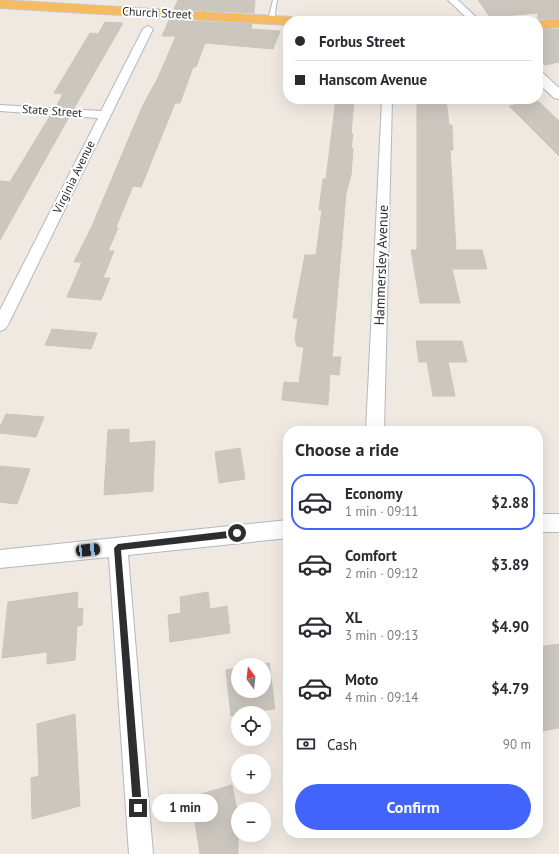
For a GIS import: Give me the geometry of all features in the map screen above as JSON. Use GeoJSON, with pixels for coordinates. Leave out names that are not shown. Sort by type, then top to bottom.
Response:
{"type":"FeatureCollection","features":[{"type":"Feature","properties":{"kind":"highway","name":"Church Street"},"geometry":{"type":"LineString","coordinates":[[0,4],[283,21]]}},
{"type":"Feature","properties":{"kind":"highway"},"geometry":{"type":"LineString","coordinates":[[543,25],[559,23]]}},
{"type":"Feature","properties":{"kind":"street"},"geometry":{"type":"LineString","coordinates":[[453,0],[470,16]]}},
{"type":"Feature","properties":{"kind":"street","name":"Virginia Avenue"},"geometry":{"type":"LineString","coordinates":[[0,325],[6,299],[105,115],[148,29]]}},
{"type":"Feature","properties":{"kind":"street"},"geometry":{"type":"LineString","coordinates":[[543,81],[559,95]]}},
{"type":"Feature","properties":{"kind":"street","name":"Hammersley Avenue"},"geometry":{"type":"LineString","coordinates":[[375,426],[387,104]]}},
{"type":"Feature","properties":{"kind":"street","name":"State Street"},"geometry":{"type":"LineString","coordinates":[[0,108],[105,115]]}},
{"type":"Feature","properties":{"kind":"street"},"geometry":{"type":"LineString","coordinates":[[543,523],[559,523]]}},
{"type":"Feature","properties":{"kind":"street"},"geometry":{"type":"LineString","coordinates":[[0,559],[118,548],[283,530]]}},
{"type":"Feature","properties":{"kind":"street"},"geometry":{"type":"LineString","coordinates":[[118,548],[141,854]]}},
{"type":"Feature","properties":{"kind":"lane"},"geometry":{"type":"LineString","coordinates":[[271,20],[275,0]]}},
{"type":"Feature","properties":{"kind":"building"},"geometry":{"type":"Polygon","coordinates":[[[178,0],[255,0],[254,13],[174,9],[178,0]]]}},
{"type":"Feature","properties":{"kind":"building"},"geometry":{"type":"Polygon","coordinates":[[[478,0],[559,0],[559,18],[543,19],[543,16],[538,16],[538,13],[489,16],[478,0]]]}},
{"type":"Feature","properties":{"kind":"building"},"geometry":{"type":"Polygon","coordinates":[[[169,20],[252,24],[251,29],[280,31],[273,49],[205,43],[196,67],[193,67],[180,103],[175,103],[141,187],[133,186],[116,227],[118,228],[108,251],[114,251],[103,278],[110,278],[101,300],[67,297],[82,262],[74,262],[92,226],[143,105],[157,80],[176,36],[162,36],[169,20]]]}},
{"type":"Feature","properties":{"kind":"building"},"geometry":{"type":"Polygon","coordinates":[[[105,22],[123,23],[74,108],[56,107],[63,94],[54,93],[90,33],[98,34],[105,22]]]}},
{"type":"Feature","properties":{"kind":"building"},"geometry":{"type":"Polygon","coordinates":[[[559,29],[559,62],[545,65],[543,63],[543,30],[559,29]]]}},
{"type":"Feature","properties":{"kind":"building"},"geometry":{"type":"Polygon","coordinates":[[[335,104],[354,104],[351,134],[353,134],[351,148],[353,148],[351,175],[346,193],[332,357],[341,357],[339,375],[330,374],[328,405],[282,400],[284,382],[299,383],[304,347],[297,346],[295,339],[298,318],[293,318],[305,255],[316,255],[322,210],[319,210],[323,179],[326,179],[335,104]]]}},
{"type":"Feature","properties":{"kind":"building"},"geometry":{"type":"Polygon","coordinates":[[[417,104],[447,104],[449,125],[452,125],[453,150],[450,150],[456,250],[482,250],[487,269],[452,269],[460,303],[420,303],[411,250],[417,250],[417,104]]]}},
{"type":"Feature","properties":{"kind":"building"},"geometry":{"type":"Polygon","coordinates":[[[518,104],[541,104],[559,121],[559,156],[509,106],[518,104]]]}},
{"type":"Feature","properties":{"kind":"building"},"geometry":{"type":"Polygon","coordinates":[[[50,116],[69,117],[0,240],[0,181],[10,182],[50,116]]]}},
{"type":"Feature","properties":{"kind":"building"},"geometry":{"type":"Polygon","coordinates":[[[52,329],[97,333],[91,349],[45,345],[52,329]]]}},
{"type":"Feature","properties":{"kind":"building"},"geometry":{"type":"Polygon","coordinates":[[[416,341],[462,341],[467,362],[448,362],[455,396],[433,396],[427,362],[419,362],[416,341]]]}},
{"type":"Feature","properties":{"kind":"building"},"geometry":{"type":"Polygon","coordinates":[[[6,414],[44,417],[36,437],[0,433],[0,427],[6,414]]]}},
{"type":"Feature","properties":{"kind":"building"},"geometry":{"type":"Polygon","coordinates":[[[129,429],[129,443],[155,441],[153,491],[104,495],[108,430],[129,429]]]}},
{"type":"Feature","properties":{"kind":"building"},"geometry":{"type":"Polygon","coordinates":[[[240,448],[245,479],[219,483],[215,452],[240,448]]]}},
{"type":"Feature","properties":{"kind":"building"},"geometry":{"type":"Polygon","coordinates":[[[0,466],[30,469],[17,504],[0,502],[0,466]]]}},
{"type":"Feature","properties":{"kind":"building"},"geometry":{"type":"Polygon","coordinates":[[[78,592],[77,609],[83,608],[82,625],[77,626],[75,660],[47,664],[47,652],[2,658],[8,602],[78,592]]]}},
{"type":"Feature","properties":{"kind":"building"},"geometry":{"type":"Polygon","coordinates":[[[208,592],[210,609],[227,606],[230,633],[170,642],[168,615],[181,613],[180,597],[208,592]]]}},
{"type":"Feature","properties":{"kind":"building"},"geometry":{"type":"Polygon","coordinates":[[[559,644],[559,728],[543,731],[543,646],[559,644]]]}},
{"type":"Feature","properties":{"kind":"building"},"geometry":{"type":"Polygon","coordinates":[[[231,669],[231,698],[271,698],[271,678],[275,709],[271,709],[271,706],[231,706],[231,716],[226,670],[231,669]]]}},
{"type":"Feature","properties":{"kind":"building"},"geometry":{"type":"Polygon","coordinates":[[[75,714],[80,806],[32,819],[31,778],[39,776],[37,724],[75,714]]]}},
{"type":"Feature","properties":{"kind":"building"},"geometry":{"type":"Polygon","coordinates":[[[231,785],[231,794],[234,794],[235,802],[231,802],[231,842],[238,842],[238,854],[200,854],[191,797],[231,785]]]}},
{"type":"Feature","properties":{"kind":"route"},"geometry":{"type":"LineString","coordinates":[[138,808],[118,548],[237,533]]}}]}
